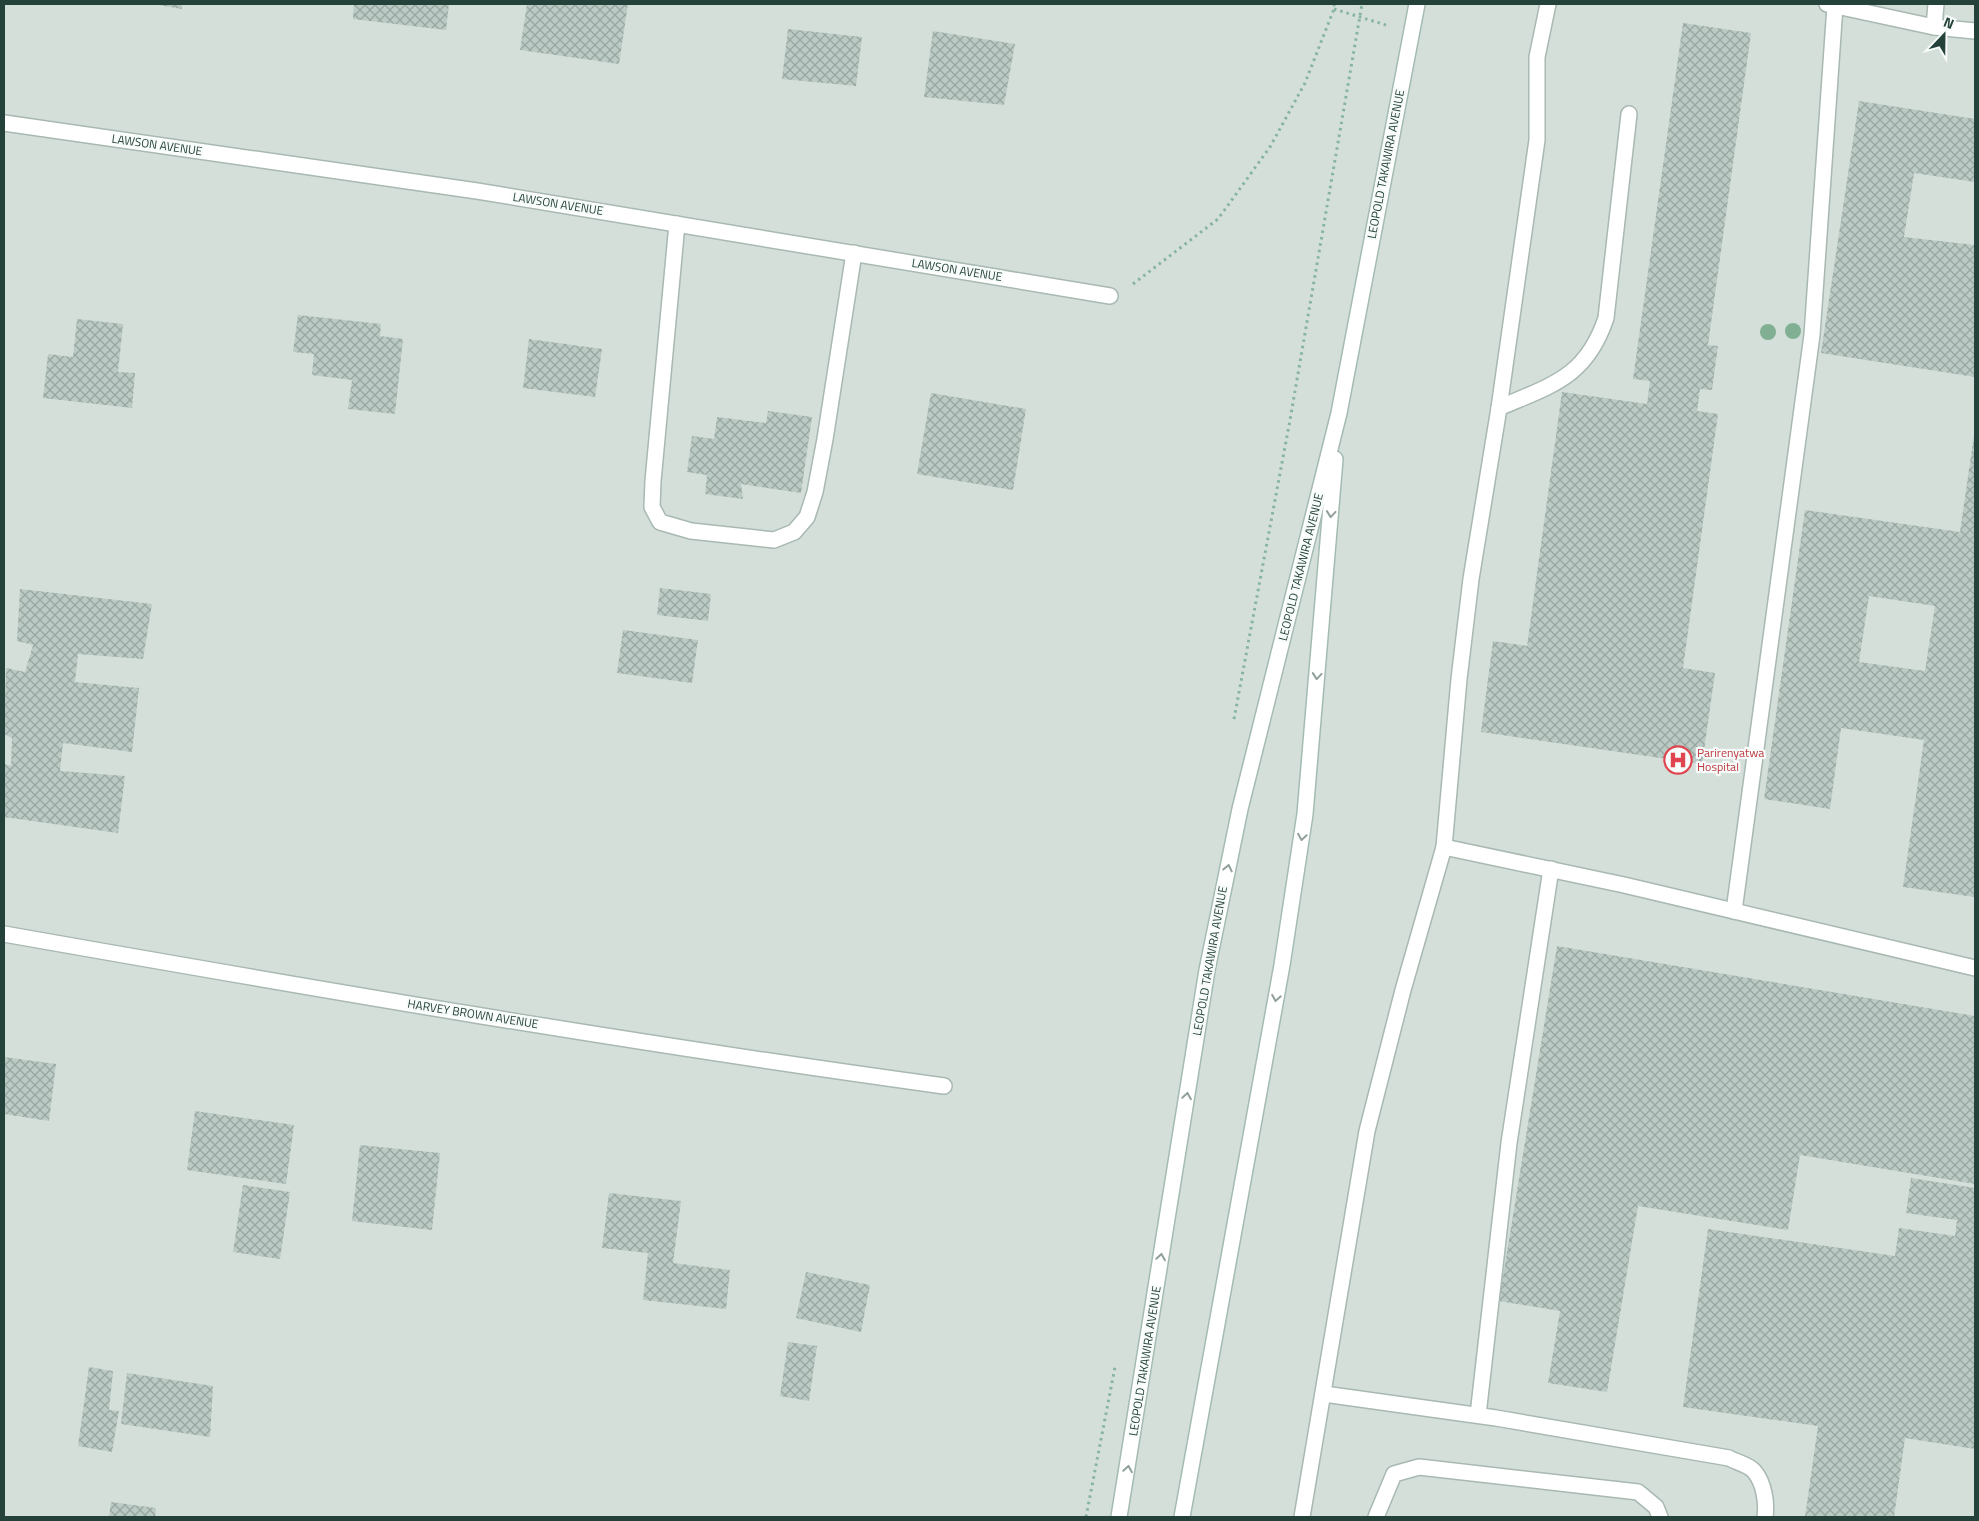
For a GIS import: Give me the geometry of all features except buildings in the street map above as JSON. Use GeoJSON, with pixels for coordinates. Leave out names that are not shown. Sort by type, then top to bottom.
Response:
{"type":"FeatureCollection","features":[{"type":"Feature","properties":{"kind":"street","name":"LEOPOLD TAKAWIRA AVENUE"},"geometry":{"type":"LineString","coordinates":[[1120,1517],[1207,970],[1240,809],[1339,413],[1417,4]]}},
{"type":"Feature","properties":{"kind":"street"},"geometry":{"type":"LineString","coordinates":[[1302,1517],[1367,1131],[1403,990],[1444,847],[1459,679],[1471,579],[1499,408],[1537,140],[1537,57],[1548,4]]}},
{"type":"Feature","properties":{"kind":"street"},"geometry":{"type":"LineString","coordinates":[[1934,26],[1936,4]]}},
{"type":"Feature","properties":{"kind":"street"},"geometry":{"type":"LineString","coordinates":[[1734,911],[1812,335],[1830,5],[1934,26],[1975,31]]}},
{"type":"Feature","properties":{"kind":"street"},"geometry":{"type":"LineString","coordinates":[[1499,408],[1566,378],[1584,360],[1598,340],[1606,318],[1629,114]]}},
{"type":"Feature","properties":{"kind":"street","name":"LAWSON AVENUE"},"geometry":{"type":"LineString","coordinates":[[4,123],[477,191],[1110,296]]}},
{"type":"Feature","properties":{"kind":"street"},"geometry":{"type":"LineString","coordinates":[[677,224],[652,507],[660,522],[691,531],[774,540],[794,532],[807,517],[815,492],[825,438],[854,253]]}},
{"type":"Feature","properties":{"kind":"street","name":"LEOPOLD TAKAWIRA AVENUE"},"geometry":{"type":"LineString","coordinates":[[1182,1517],[1282,965],[1306,814],[1339,413]]}},
{"type":"Feature","properties":{"kind":"street"},"geometry":{"type":"LineString","coordinates":[[1444,847],[1551,869],[1975,968]]}},
{"type":"Feature","properties":{"kind":"street"},"geometry":{"type":"LineString","coordinates":[[1478,1415],[1509,1143],[1551,869]]}},
{"type":"Feature","properties":{"kind":"street","name":"HARVEY BROWN AVENUE"},"geometry":{"type":"LineString","coordinates":[[4,934],[335,992],[764,1061],[944,1086]]}},
{"type":"Feature","properties":{"kind":"street"},"geometry":{"type":"LineString","coordinates":[[1324,1394],[1478,1415],[1729,1458],[1753,1470],[1763,1489],[1766,1507],[1765,1517]]}},
{"type":"Feature","properties":{"kind":"street"},"geometry":{"type":"LineString","coordinates":[[1376,1517],[1394,1474],[1419,1467],[1638,1492],[1656,1507],[1660,1517]]}},
{"type":"Feature","properties":{"kind":"path"},"geometry":{"type":"LineString","coordinates":[[1110,296],[1131,286],[1218,219],[1270,147],[1305,83],[1334,9],[1334,4]]}},
{"type":"Feature","properties":{"kind":"path"},"geometry":{"type":"LineString","coordinates":[[1334,9],[1411,32]]}},
{"type":"Feature","properties":{"kind":"shaded area"},"geometry":{"type":"Polygon","coordinates":[[[4,4],[1975,4],[1975,1517],[4,1517],[4,4]]]}},
{"type":"Feature","properties":{"kind":"place","name":"Parirenyatwa Hospital"},"geometry":{"type":"Point","coordinates":[1678,760]}}]}
